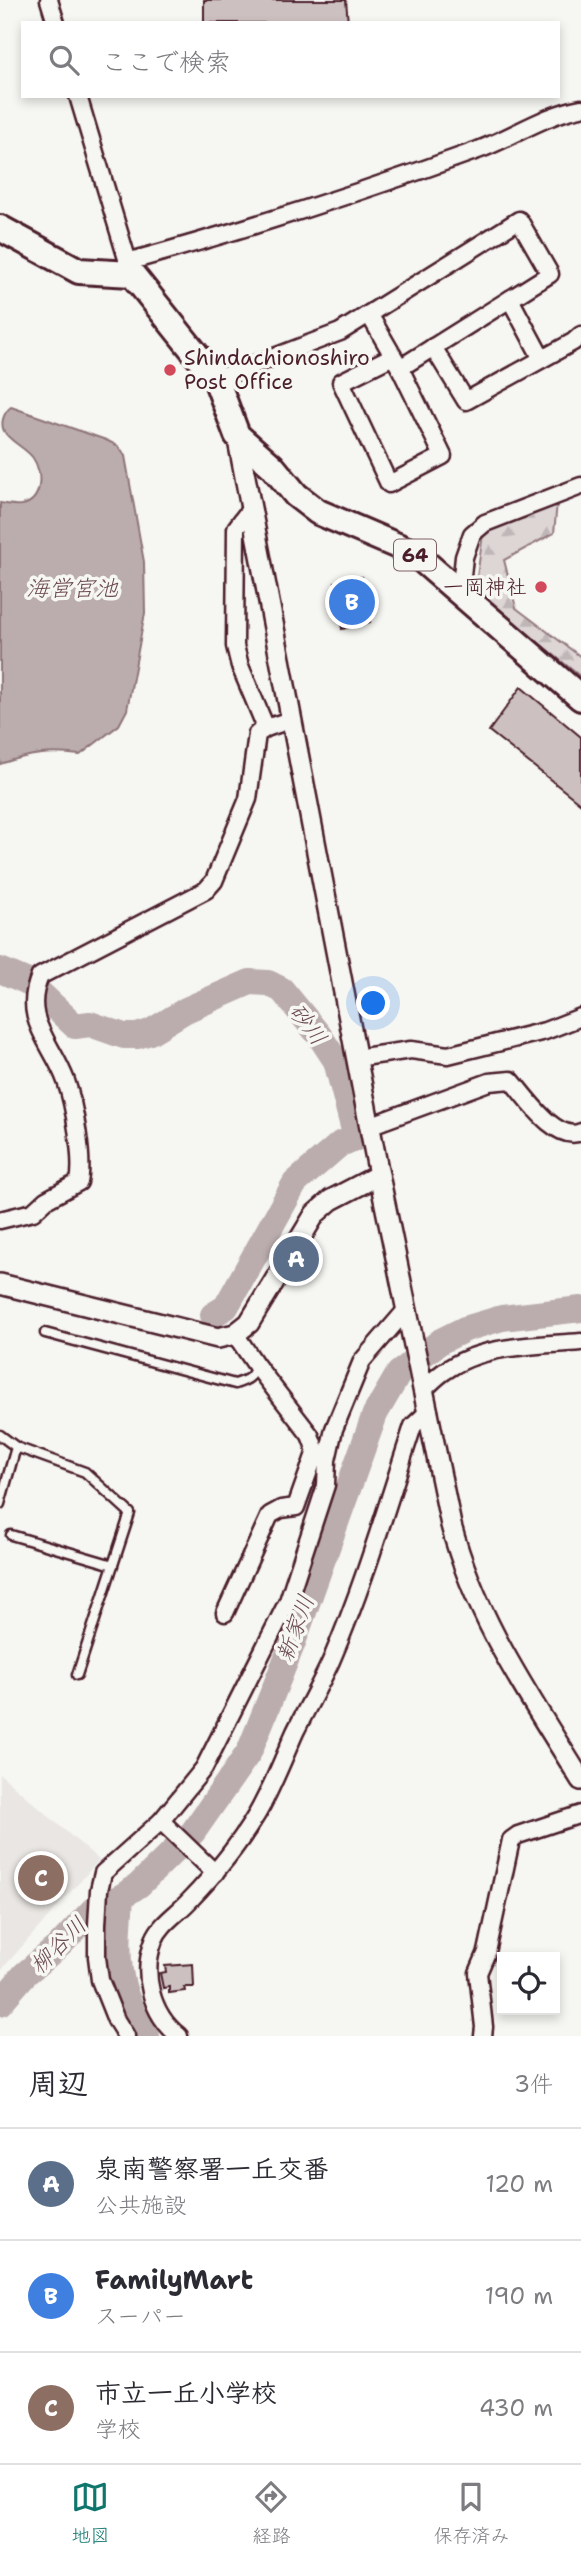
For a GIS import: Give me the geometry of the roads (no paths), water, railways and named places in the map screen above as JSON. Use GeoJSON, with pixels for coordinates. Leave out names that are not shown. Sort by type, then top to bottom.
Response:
{"type":"FeatureCollection","features":[{"type":"Feature","properties":{"kind":"main road"},"geometry":{"type":"LineString","coordinates":[[0,228],[79,271],[130,268]]}},
{"type":"Feature","properties":{"kind":"main road","name":"64"},"geometry":{"type":"LineString","coordinates":[[130,268],[216,379],[237,435],[272,466],[296,495],[318,512],[414,553],[581,698]]}},
{"type":"Feature","properties":{"kind":"street"},"geometry":{"type":"LineString","coordinates":[[49,0],[55,21]]}},
{"type":"Feature","properties":{"kind":"street"},"geometry":{"type":"LineString","coordinates":[[79,98],[130,268],[481,149],[560,112],[581,108]]}},
{"type":"Feature","properties":{"kind":"street"},"geometry":{"type":"LineString","coordinates":[[216,379],[324,339],[369,314],[519,220],[550,274],[433,347],[397,362],[341,383],[389,484],[443,456],[397,362],[369,314]]}},
{"type":"Feature","properties":{"kind":"street"},"geometry":{"type":"LineString","coordinates":[[510,299],[542,359]]}},
{"type":"Feature","properties":{"kind":"street"},"geometry":{"type":"LineString","coordinates":[[433,347],[466,401],[581,335]]}},
{"type":"Feature","properties":{"kind":"street"},"geometry":{"type":"LineString","coordinates":[[237,435],[369,1126],[451,1525],[467,1580],[492,1634],[581,1780]]}},
{"type":"Feature","properties":{"kind":"street"},"geometry":{"type":"LineString","coordinates":[[460,595],[464,557],[472,534],[485,523],[581,486]]}},
{"type":"Feature","properties":{"kind":"street"},"geometry":{"type":"LineString","coordinates":[[251,508],[236,528],[235,646],[240,666],[266,728]]}},
{"type":"Feature","properties":{"kind":"street"},"geometry":{"type":"LineString","coordinates":[[0,1220],[33,1212],[46,1200],[79,1182],[82,1169],[71,1097],[65,1078],[43,1040],[34,1012],[35,987],[40,976],[206,890],[214,881],[248,799],[257,734],[290,720]]}},
{"type":"Feature","properties":{"kind":"street"},"geometry":{"type":"LineString","coordinates":[[356,1058],[411,1050],[449,1055],[545,1031],[581,1017]]}},
{"type":"Feature","properties":{"kind":"street"},"geometry":{"type":"LineString","coordinates":[[369,1126],[489,1082],[511,1080],[555,1130],[576,1134],[581,1132]]}},
{"type":"Feature","properties":{"kind":"street"},"geometry":{"type":"LineString","coordinates":[[0,1284],[218,1338],[235,1334],[249,1323],[315,1214],[331,1200],[379,1175]]}},
{"type":"Feature","properties":{"kind":"street"},"geometry":{"type":"LineString","coordinates":[[126,2036],[116,2020],[100,1980],[97,1925],[103,1872],[161,1821],[204,1768],[288,1601],[326,1485],[327,1460],[334,1429],[362,1361],[407,1310]]}},
{"type":"Feature","properties":{"kind":"street"},"geometry":{"type":"LineString","coordinates":[[225,1613],[270,1516],[281,1509],[296,1507],[316,1451],[310,1435],[235,1334]]}},
{"type":"Feature","properties":{"kind":"street"},"geometry":{"type":"LineString","coordinates":[[424,1388],[446,1370],[493,1351],[581,1342]]}},
{"type":"Feature","properties":{"kind":"street"},"geometry":{"type":"LineString","coordinates":[[179,2036],[168,2027],[155,2005],[149,1986],[148,1964],[154,1939],[164,1924],[236,1848],[258,1812],[331,1663],[358,1594],[413,1426],[429,1411]]}},
{"type":"Feature","properties":{"kind":"street"},"geometry":{"type":"LineString","coordinates":[[483,2036],[478,1973],[487,1952],[511,1840],[518,1835],[581,1814]]}},
{"type":"Feature","properties":{"kind":"street"},"geometry":{"type":"LineString","coordinates":[[161,1821],[215,1873]]}},
{"type":"Feature","properties":{"kind":"lane"},"geometry":{"type":"LineString","coordinates":[[45,1333],[235,1384],[250,1379],[256,1365]]}},
{"type":"Feature","properties":{"kind":"lane"},"geometry":{"type":"LineString","coordinates":[[0,1435],[16,1447],[85,1472],[130,1513],[77,1675]]}},
{"type":"Feature","properties":{"kind":"lane"},"geometry":{"type":"LineString","coordinates":[[0,1504],[16,1447]]}},
{"type":"Feature","properties":{"kind":"lane"},"geometry":{"type":"LineString","coordinates":[[10,1535],[113,1565]]}},
{"type":"Feature","properties":{"kind":"water","name":"海営宮池"},"geometry":{"type":"Polygon","coordinates":[[[11,407],[106,440],[118,446],[125,456],[144,562],[145,613],[127,710],[119,725],[80,755],[39,754],[0,764],[0,503],[20,505],[29,502],[34,498],[39,485],[33,458],[4,431],[3,418],[11,407]]]}},
{"type":"Feature","properties":{"kind":"waterway","name":"砂川"},"geometry":{"type":"LineString","coordinates":[[0,970],[28,982],[75,1026],[90,1024],[124,1036],[150,1032],[186,1010],[250,982],[268,983],[282,990],[319,1035],[336,1061],[356,1138],[340,1144],[295,1183],[226,1307],[213,1315]]}},
{"type":"Feature","properties":{"kind":"waterway","name":"新家川"},"geometry":{"type":"LineString","coordinates":[[0,2003],[25,1974],[61,1944],[94,1909],[121,1897],[139,1885],[193,1832],[249,1752],[292,1645],[375,1414],[399,1373],[441,1341],[465,1329],[502,1318],[581,1309]]}},
{"type":"Feature","properties":{"kind":"waterway","name":"新家川"},"geometry":{"type":"LineString","coordinates":[[121,1897],[120,1969],[128,2001],[147,2036]]}},
{"type":"Feature","properties":{"kind":"place","name":"Shindachionoshiro Post Office"},"geometry":{"type":"Point","coordinates":[170,370]}},
{"type":"Feature","properties":{"kind":"place","name":"一岡神社"},"geometry":{"type":"Point","coordinates":[541,587]}},
{"type":"Feature","properties":{"kind":"place","name":"FamilyMart"},"geometry":{"type":"Point","coordinates":[352,602]}},
{"type":"Feature","properties":{"kind":"place","name":"泉南警察署一丘交番"},"geometry":{"type":"Point","coordinates":[296,1259]}},
{"type":"Feature","properties":{"kind":"place","name":"市立一丘小学校"},"geometry":{"type":"Point","coordinates":[41,1878]}},
{"type":"Feature","properties":{"kind":"water label","name":"柳谷川"},"geometry":{"type":"Point","coordinates":[58,1945]}}]}
